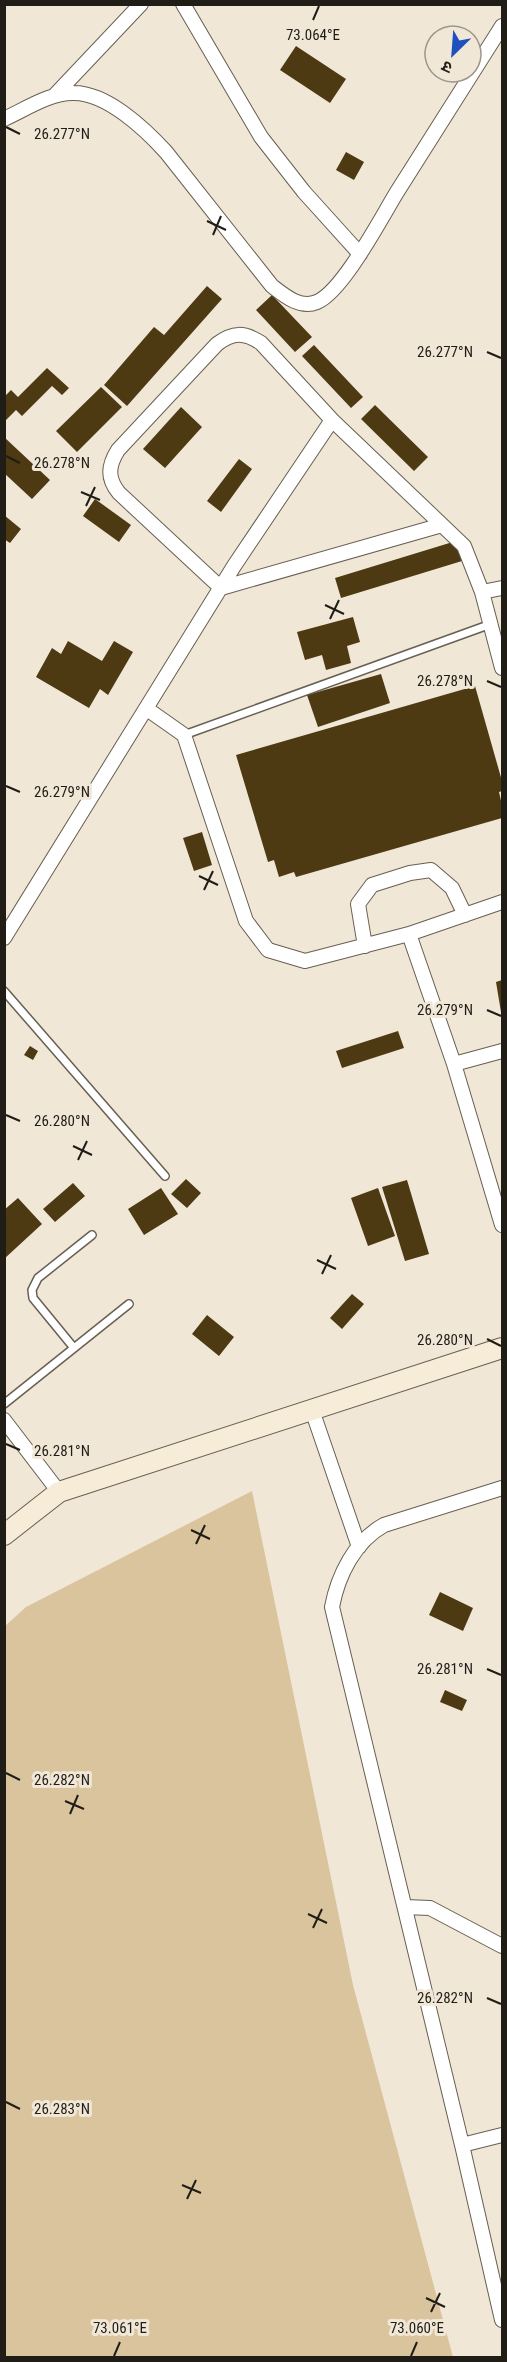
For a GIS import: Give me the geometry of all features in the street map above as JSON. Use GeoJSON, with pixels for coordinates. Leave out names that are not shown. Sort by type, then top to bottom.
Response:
{"type":"FeatureCollection","features":[{"type":"Feature","properties":{"kind":"street"},"geometry":{"type":"LineString","coordinates":[[54,96],[141,4]]}},
{"type":"Feature","properties":{"kind":"street"},"geometry":{"type":"LineString","coordinates":[[183,4],[261,137],[304,192],[360,254]]}},
{"type":"Feature","properties":{"kind":"street"},"geometry":{"type":"LineString","coordinates":[[4,119],[54,96],[72,92],[100,100],[128,117],[151,135],[272,286],[288,299],[303,304],[317,302],[329,294],[360,254],[502,26]]}},
{"type":"Feature","properties":{"kind":"street"},"geometry":{"type":"LineString","coordinates":[[221,588],[119,493],[111,483],[109,471],[114,455],[217,344],[236,333],[249,335],[261,343],[332,420],[464,546],[483,592],[502,668]]}},
{"type":"Feature","properties":{"kind":"street"},"geometry":{"type":"LineString","coordinates":[[4,938],[221,588],[332,420]]}},
{"type":"Feature","properties":{"kind":"street"},"geometry":{"type":"LineString","coordinates":[[221,588],[442,525]]}},
{"type":"Feature","properties":{"kind":"street"},"geometry":{"type":"LineString","coordinates":[[483,592],[502,588]]}},
{"type":"Feature","properties":{"kind":"street"},"geometry":{"type":"LineString","coordinates":[[147,709],[184,735],[246,921],[268,950],[305,961],[409,934],[502,902]]}},
{"type":"Feature","properties":{"kind":"street"},"geometry":{"type":"LineString","coordinates":[[365,946],[358,904],[372,885],[410,873],[431,870],[452,888],[465,915]]}},
{"type":"Feature","properties":{"kind":"street"},"geometry":{"type":"LineString","coordinates":[[409,934],[454,1064],[502,1225]]}},
{"type":"Feature","properties":{"kind":"street"},"geometry":{"type":"LineString","coordinates":[[454,1064],[502,1051]]}},
{"type":"Feature","properties":{"kind":"street"},"geometry":{"type":"LineString","coordinates":[[4,1535],[59,1492],[502,1348]]}},
{"type":"Feature","properties":{"kind":"street"},"geometry":{"type":"LineString","coordinates":[[312,1410],[359,1547]]}},
{"type":"Feature","properties":{"kind":"street"},"geometry":{"type":"LineString","coordinates":[[4,1420],[59,1492]]}},
{"type":"Feature","properties":{"kind":"street"},"geometry":{"type":"LineString","coordinates":[[502,1488],[384,1525],[369,1533],[336,1584],[332,1607],[502,2320]]}},
{"type":"Feature","properties":{"kind":"street"},"geometry":{"type":"LineString","coordinates":[[405,1907],[430,1908],[502,1946]]}},
{"type":"Feature","properties":{"kind":"street"},"geometry":{"type":"LineString","coordinates":[[462,2145],[502,2135]]}},
{"type":"Feature","properties":{"kind":"lane"},"geometry":{"type":"LineString","coordinates":[[184,735],[491,624]]}},
{"type":"Feature","properties":{"kind":"lane"},"geometry":{"type":"LineString","coordinates":[[4,991],[165,1176]]}},
{"type":"Feature","properties":{"kind":"lane"},"geometry":{"type":"LineString","coordinates":[[74,1348],[33,1298],[32,1290],[38,1278],[92,1235]]}},
{"type":"Feature","properties":{"kind":"lane"},"geometry":{"type":"LineString","coordinates":[[4,1404],[129,1304]]}},
{"type":"Feature","properties":{"kind":"shaded area"},"geometry":{"type":"Polygon","coordinates":[[[252,1491],[353,1985],[453,2357],[5,2357],[5,1626],[26,1607],[252,1491]]]}},
{"type":"Feature","properties":{"kind":"building"},"geometry":{"type":"Polygon","coordinates":[[[296,46],[346,79],[330,103],[280,70],[296,46]]]}},
{"type":"Feature","properties":{"kind":"building"},"geometry":{"type":"Polygon","coordinates":[[[346,152],[364,162],[354,180],[336,170],[346,152]]]}},
{"type":"Feature","properties":{"kind":"building"},"geometry":{"type":"Polygon","coordinates":[[[207,286],[222,299],[127,406],[104,385],[154,327],[164,335],[207,286]]]}},
{"type":"Feature","properties":{"kind":"building"},"geometry":{"type":"Polygon","coordinates":[[[272,295],[312,337],[295,352],[256,310],[272,295]]]}},
{"type":"Feature","properties":{"kind":"building"},"geometry":{"type":"Polygon","coordinates":[[[314,345],[363,397],[351,408],[302,356],[314,345]]]}},
{"type":"Feature","properties":{"kind":"building"},"geometry":{"type":"Polygon","coordinates":[[[47,368],[69,388],[62,395],[52,386],[22,416],[16,410],[4,422],[4,397],[11,390],[18,397],[47,368]]]}},
{"type":"Feature","properties":{"kind":"building"},"geometry":{"type":"Polygon","coordinates":[[[101,387],[122,407],[77,452],[56,431],[101,387]]]}},
{"type":"Feature","properties":{"kind":"building"},"geometry":{"type":"Polygon","coordinates":[[[375,405],[428,457],[414,471],[361,419],[375,405]]]}},
{"type":"Feature","properties":{"kind":"building"},"geometry":{"type":"Polygon","coordinates":[[[181,407],[202,427],[165,468],[143,449],[181,407]]]}},
{"type":"Feature","properties":{"kind":"building"},"geometry":{"type":"Polygon","coordinates":[[[4,437],[50,480],[32,499],[4,473],[4,437]]]}},
{"type":"Feature","properties":{"kind":"building"},"geometry":{"type":"Polygon","coordinates":[[[239,459],[252,469],[221,512],[207,501],[239,459]]]}},
{"type":"Feature","properties":{"kind":"building"},"geometry":{"type":"Polygon","coordinates":[[[95,499],[131,525],[119,542],[83,516],[95,499]]]}},
{"type":"Feature","properties":{"kind":"building"},"geometry":{"type":"Polygon","coordinates":[[[4,515],[21,529],[10,543],[4,539],[4,515]]]}},
{"type":"Feature","properties":{"kind":"building"},"geometry":{"type":"Polygon","coordinates":[[[456,541],[462,561],[341,598],[335,578],[456,541]]]}},
{"type":"Feature","properties":{"kind":"building"},"geometry":{"type":"Polygon","coordinates":[[[353,617],[360,642],[347,646],[351,663],[326,670],[322,655],[305,660],[297,632],[353,617]]]}},
{"type":"Feature","properties":{"kind":"building"},"geometry":{"type":"Polygon","coordinates":[[[68,641],[102,661],[114,641],[133,652],[108,695],[100,689],[89,708],[36,677],[52,648],[61,654],[68,641]]]}},
{"type":"Feature","properties":{"kind":"building"},"geometry":{"type":"Polygon","coordinates":[[[381,674],[390,703],[318,727],[307,695],[381,674]]]}},
{"type":"Feature","properties":{"kind":"building"},"geometry":{"type":"Polygon","coordinates":[[[475,686],[502,781],[502,791],[499,792],[502,818],[296,877],[294,872],[279,877],[274,860],[268,862],[236,755],[475,686]]]}},
{"type":"Feature","properties":{"kind":"building"},"geometry":{"type":"Polygon","coordinates":[[[202,832],[212,865],[194,871],[183,838],[202,832]]]}},
{"type":"Feature","properties":{"kind":"building"},"geometry":{"type":"Polygon","coordinates":[[[502,980],[502,1012],[501,1012],[496,982],[502,980]]]}},
{"type":"Feature","properties":{"kind":"building"},"geometry":{"type":"Polygon","coordinates":[[[398,1031],[404,1048],[342,1068],[336,1051],[398,1031]]]}},
{"type":"Feature","properties":{"kind":"building"},"geometry":{"type":"Polygon","coordinates":[[[30,1046],[38,1051],[33,1060],[24,1055],[30,1046]]]}},
{"type":"Feature","properties":{"kind":"building"},"geometry":{"type":"Polygon","coordinates":[[[186,1179],[201,1193],[187,1208],[171,1194],[186,1179]]]}},
{"type":"Feature","properties":{"kind":"building"},"geometry":{"type":"Polygon","coordinates":[[[407,1180],[429,1254],[405,1261],[382,1187],[407,1180]]]}},
{"type":"Feature","properties":{"kind":"building"},"geometry":{"type":"Polygon","coordinates":[[[73,1183],[85,1196],[55,1222],[43,1209],[73,1183]]]}},
{"type":"Feature","properties":{"kind":"building"},"geometry":{"type":"Polygon","coordinates":[[[161,1188],[178,1214],[144,1235],[128,1209],[161,1188]]]}},
{"type":"Feature","properties":{"kind":"building"},"geometry":{"type":"Polygon","coordinates":[[[378,1188],[395,1236],[368,1246],[351,1198],[378,1188]]]}},
{"type":"Feature","properties":{"kind":"building"},"geometry":{"type":"Polygon","coordinates":[[[18,1198],[42,1224],[4,1259],[4,1210],[18,1198]]]}},
{"type":"Feature","properties":{"kind":"building"},"geometry":{"type":"Polygon","coordinates":[[[352,1294],[364,1304],[342,1329],[330,1318],[352,1294]]]}},
{"type":"Feature","properties":{"kind":"building"},"geometry":{"type":"Polygon","coordinates":[[[207,1315],[234,1337],[219,1356],[192,1334],[207,1315]]]}},
{"type":"Feature","properties":{"kind":"building"},"geometry":{"type":"Polygon","coordinates":[[[440,1592],[473,1608],[463,1631],[429,1615],[440,1592]]]}},
{"type":"Feature","properties":{"kind":"building"},"geometry":{"type":"Polygon","coordinates":[[[445,1690],[467,1700],[462,1711],[440,1702],[445,1690]]]}}]}
